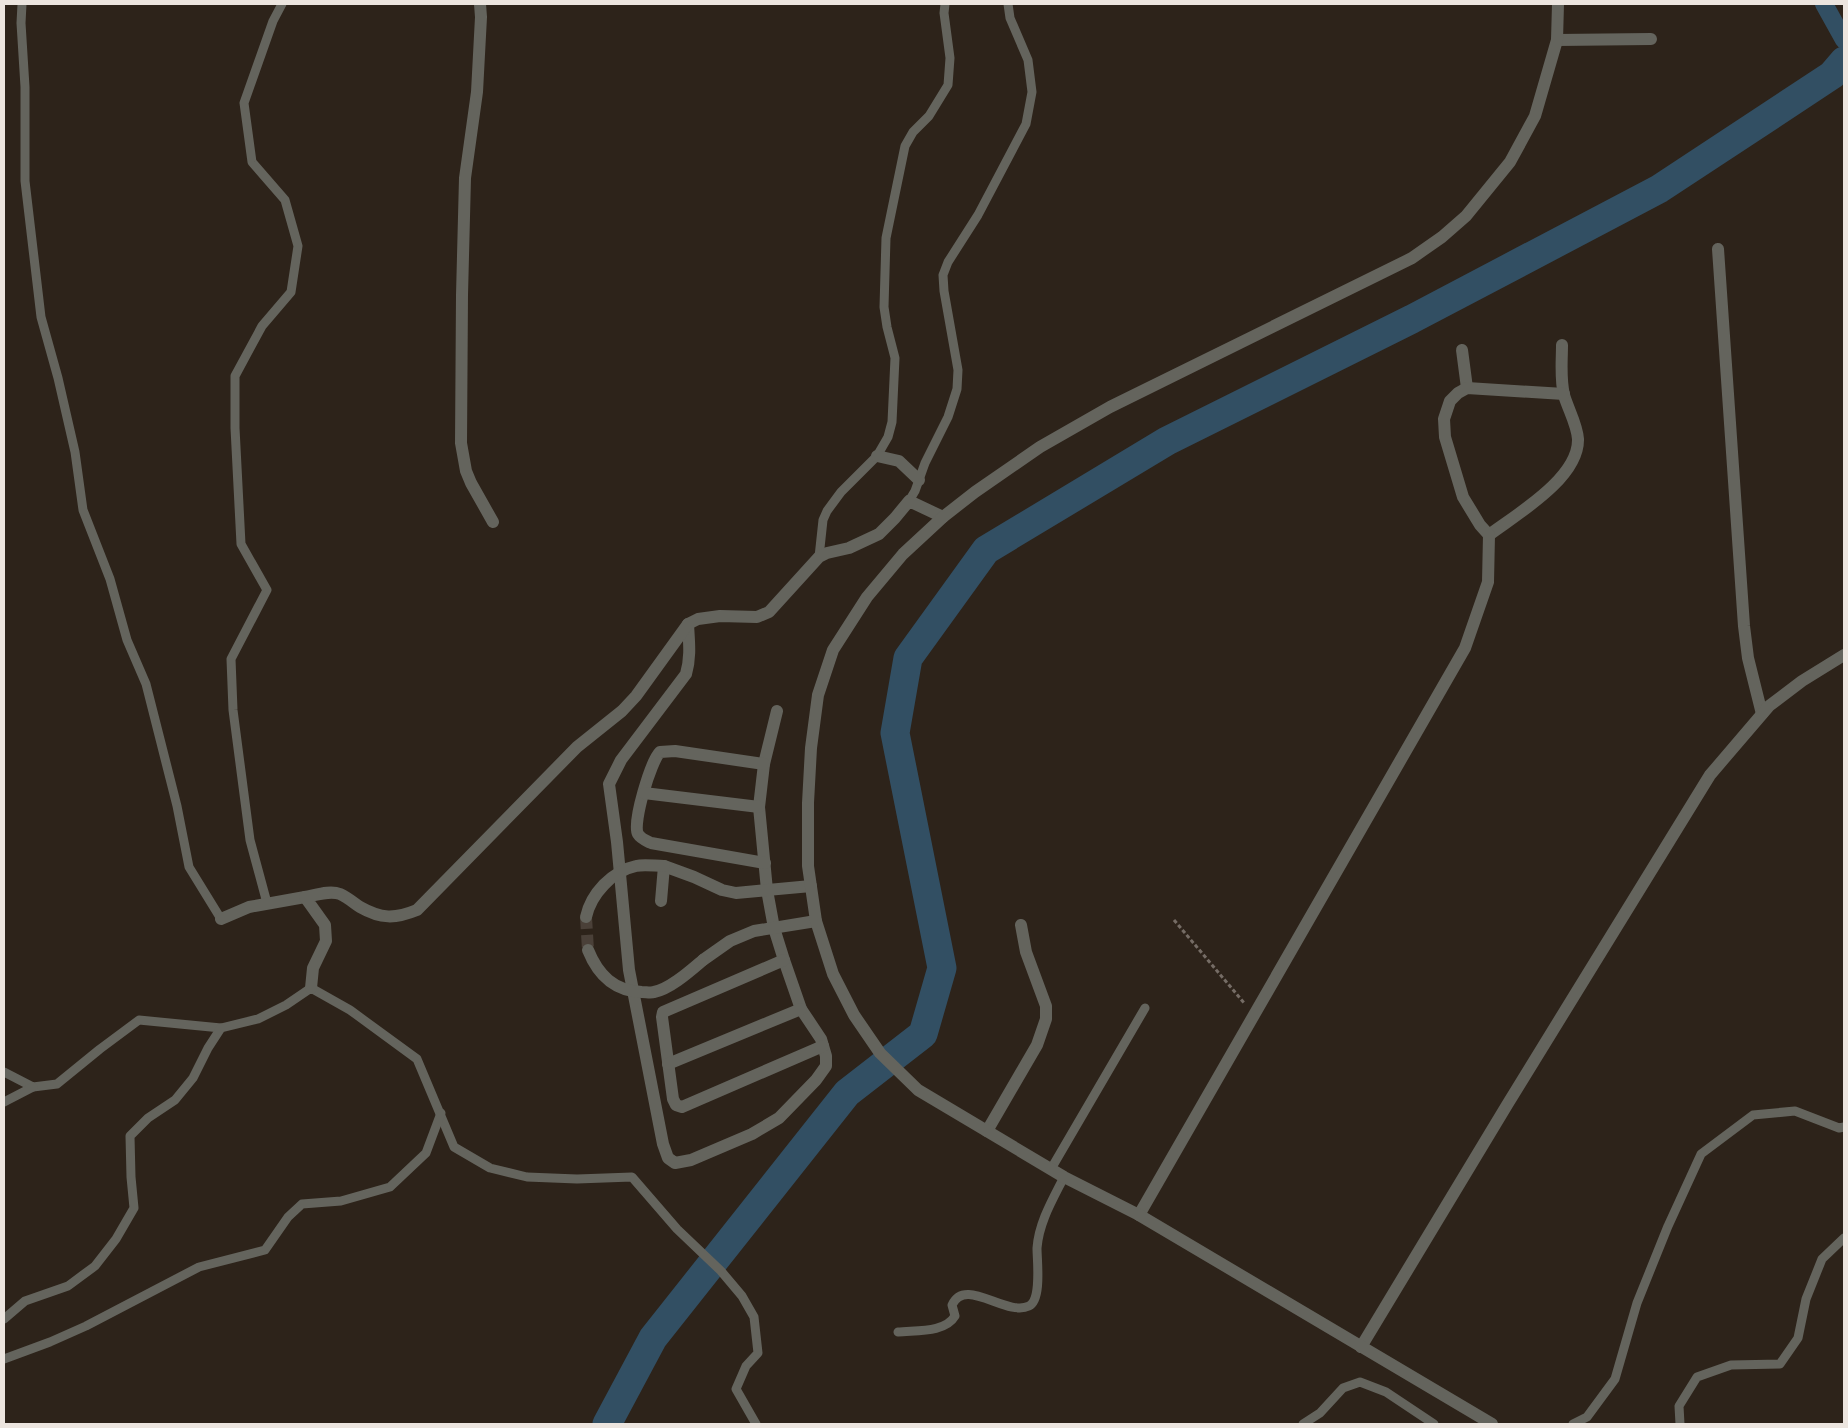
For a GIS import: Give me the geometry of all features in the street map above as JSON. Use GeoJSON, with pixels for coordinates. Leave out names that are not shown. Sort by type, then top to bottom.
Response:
{"type":"FeatureCollection","features":[{"type":"Feature","properties":{"kind":"street"},"geometry":{"type":"LineString","coordinates":[[480,4],[477,92],[465,178],[461,444],[466,471],[471,484],[493,522]]}},
{"type":"Feature","properties":{"kind":"street"},"geometry":{"type":"LineString","coordinates":[[1492,1424],[1139,1215],[1051,1169],[918,1090],[880,1053],[854,1015],[833,974],[816,921],[808,866],[808,803],[811,748],[818,695],[833,650],[866,597],[903,554],[943,517],[975,492],[1040,447],[1110,407],[1412,258],[1442,237],[1466,216],[1510,162],[1535,116],[1557,40],[1558,4]]}},
{"type":"Feature","properties":{"kind":"street"},"geometry":{"type":"LineString","coordinates":[[1557,40],[1651,39]]}},
{"type":"Feature","properties":{"kind":"street"},"geometry":{"type":"LineString","coordinates":[[1718,249],[1744,626],[1748,658],[1762,714]]}},
{"type":"Feature","properties":{"kind":"street"},"geometry":{"type":"LineString","coordinates":[[1489,535],[1557,484],[1574,461],[1578,439],[1564,394],[1562,345]]}},
{"type":"Feature","properties":{"kind":"street"},"geometry":{"type":"LineString","coordinates":[[1462,350],[1467,388]]}},
{"type":"Feature","properties":{"kind":"street"},"geometry":{"type":"LineString","coordinates":[[1139,1215],[1465,648],[1488,582],[1489,535],[1480,525],[1463,497],[1444,437],[1444,419],[1450,401],[1467,388],[1564,394]]}},
{"type":"Feature","properties":{"kind":"street"},"geometry":{"type":"LineString","coordinates":[[877,456],[899,461],[919,480]]}},
{"type":"Feature","properties":{"kind":"street"},"geometry":{"type":"LineString","coordinates":[[221,919],[249,907],[329,892],[340,894],[374,914],[402,916],[417,910],[577,747],[627,706],[688,624],[698,619],[720,616],[757,617],[769,612],[820,558],[827,553],[849,548],[879,534],[909,501],[943,517]]}},
{"type":"Feature","properties":{"kind":"street"},"geometry":{"type":"LineString","coordinates":[[688,624],[690,663],[686,674],[621,760],[609,784],[629,970],[663,1144],[668,1158],[675,1162],[690,1160],[752,1134],[779,1118],[816,1080],[826,1066],[821,1039],[801,1009],[784,960],[774,928],[767,890],[759,807],[764,764],[777,711]]}},
{"type":"Feature","properties":{"kind":"street"},"geometry":{"type":"LineString","coordinates":[[1361,1347],[1710,775],[1769,706],[1802,681],[1844,655]]}},
{"type":"Feature","properties":{"kind":"street"},"geometry":{"type":"LineString","coordinates":[[764,764],[665,750],[660,752],[653,761],[638,815],[637,828],[638,834],[643,840],[651,843],[764,864]]}},
{"type":"Feature","properties":{"kind":"street"},"geometry":{"type":"LineString","coordinates":[[644,793],[759,807]]}},
{"type":"Feature","properties":{"kind":"street"},"geometry":{"type":"LineString","coordinates":[[586,917],[588,906],[612,876],[636,866],[664,866],[736,894],[811,886]]}},
{"type":"Feature","properties":{"kind":"street"},"geometry":{"type":"LineString","coordinates":[[661,901],[664,866]]}},
{"type":"Feature","properties":{"kind":"street"},"geometry":{"type":"LineString","coordinates":[[305,897],[325,925],[326,941],[313,968],[311,988]]}},
{"type":"Feature","properties":{"kind":"street"},"geometry":{"type":"LineString","coordinates":[[588,950],[594,965],[604,978],[628,992],[654,992],[681,978],[730,941],[754,931],[816,921]]}},
{"type":"Feature","properties":{"kind":"street"},"geometry":{"type":"LineString","coordinates":[[987,1132],[1037,1045],[1046,1019],[1046,1006],[1026,952],[1021,925]]}},
{"type":"Feature","properties":{"kind":"street"},"geometry":{"type":"LineString","coordinates":[[784,960],[663,1012],[662,1017],[673,1099],[676,1105],[682,1107],[823,1046]]}},
{"type":"Feature","properties":{"kind":"street"},"geometry":{"type":"LineString","coordinates":[[668,1064],[801,1009]]}},
{"type":"Feature","properties":{"kind":"lane"},"geometry":{"type":"LineString","coordinates":[[22,4],[21,23],[25,88],[25,181],[41,317],[58,378],[75,452],[83,510],[110,578],[127,640],[146,684],[177,806],[189,867],[221,919]]}},
{"type":"Feature","properties":{"kind":"lane"},"geometry":{"type":"LineString","coordinates":[[267,903],[250,840],[233,710],[231,659],[267,590],[241,544],[235,428],[235,376],[262,326],[291,292],[298,246],[285,200],[252,162],[244,103],[273,21],[282,4]]}},
{"type":"Feature","properties":{"kind":"lane"},"geometry":{"type":"LineString","coordinates":[[820,558],[823,520],[827,511],[841,492],[877,456],[888,437],[892,422],[895,358],[884,307],[886,238],[905,146],[913,132],[929,116],[948,85],[950,58],[944,13],[945,4]]}},
{"type":"Feature","properties":{"kind":"lane"},"geometry":{"type":"LineString","coordinates":[[909,501],[948,417],[957,389],[958,370],[943,276],[948,262],[978,216],[1026,124],[1032,92],[1028,60],[1010,18],[1008,4]]}},
{"type":"Feature","properties":{"kind":"lane"},"geometry":{"type":"LineString","coordinates":[[4,1102],[33,1087],[57,1084],[140,1020],[221,1028],[258,1019],[286,1005],[311,988],[350,1010],[417,1058],[454,1147],[490,1168],[527,1177],[577,1179],[632,1177],[677,1229],[721,1271],[742,1296],[754,1317],[758,1353],[746,1366],[736,1389],[756,1424]]}},
{"type":"Feature","properties":{"kind":"lane"},"geometry":{"type":"LineString","coordinates":[[1051,1169],[1145,1008]]}},
{"type":"Feature","properties":{"kind":"lane"},"geometry":{"type":"LineString","coordinates":[[4,1319],[25,1301],[68,1286],[95,1266],[116,1239],[134,1208],[130,1136],[148,1118],[175,1100],[193,1078],[208,1048],[221,1028]]}},
{"type":"Feature","properties":{"kind":"lane"},"geometry":{"type":"LineString","coordinates":[[4,1072],[33,1087]]}},
{"type":"Feature","properties":{"kind":"lane"},"geometry":{"type":"LineString","coordinates":[[1573,1424],[1587,1417],[1615,1379],[1637,1303],[1668,1226],[1701,1154],[1753,1115],[1795,1112],[1839,1128],[1844,1127]]}},
{"type":"Feature","properties":{"kind":"lane"},"geometry":{"type":"LineString","coordinates":[[4,1359],[86,1326],[199,1267],[265,1250],[288,1217],[302,1204],[340,1201],[390,1186],[426,1153],[441,1113]]}},
{"type":"Feature","properties":{"kind":"lane"},"geometry":{"type":"LineString","coordinates":[[898,1332],[940,1328],[951,1323],[955,1316],[952,1305],[955,1298],[961,1295],[968,1294],[982,1297],[1009,1307],[1021,1308],[1030,1306],[1035,1301],[1037,1289],[1037,1247],[1041,1226],[1064,1176]]}},
{"type":"Feature","properties":{"kind":"lane"},"geometry":{"type":"LineString","coordinates":[[1680,1424],[1679,1406],[1697,1377],[1731,1365],[1780,1364],[1798,1338],[1806,1299],[1822,1259],[1844,1238]]}},
{"type":"Feature","properties":{"kind":"lane"},"geometry":{"type":"LineString","coordinates":[[1302,1424],[1320,1413],[1343,1388],[1360,1382],[1386,1392],[1434,1424]]}},
{"type":"Feature","properties":{"kind":"path"},"geometry":{"type":"LineString","coordinates":[[1174,920],[1254,1015]]}},
{"type":"Feature","properties":{"kind":"waterway"},"geometry":{"type":"LineString","coordinates":[[1824,4],[1844,40]]}},
{"type":"Feature","properties":{"kind":"waterway"},"geometry":{"type":"LineString","coordinates":[[607,1424],[653,1338],[847,1093],[923,1034],[942,968],[895,733],[908,658],[986,550],[1167,441],[1412,319],[1659,189],[1832,75],[1844,61]]}},
{"type":"Feature","properties":{"kind":"tunnel"},"geometry":{"type":"LineString","coordinates":[[586,917],[588,950]]}}]}
